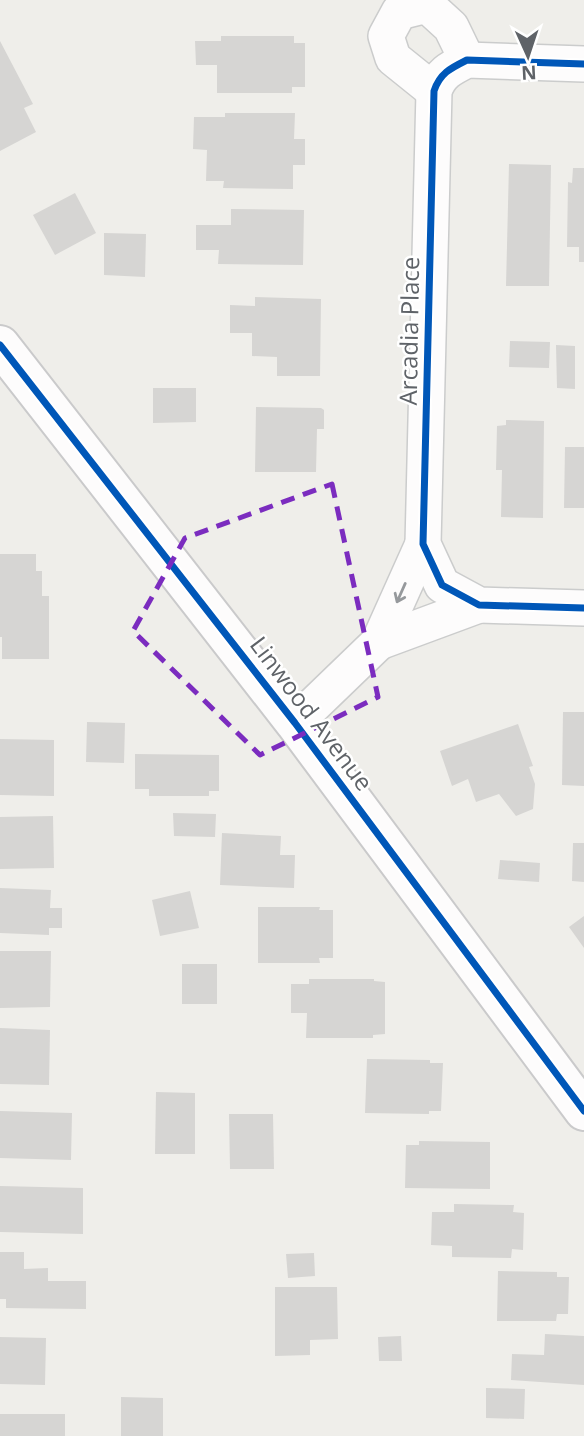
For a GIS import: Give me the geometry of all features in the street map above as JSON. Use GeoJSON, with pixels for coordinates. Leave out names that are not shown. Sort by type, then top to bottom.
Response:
{"type":"FeatureCollection","features":[{"type":"Feature","properties":{"kind":"main road","name":"Linwood Avenue"},"geometry":{"type":"LineString","coordinates":[[0,345],[295,723],[584,1111]]}},
{"type":"Feature","properties":{"kind":"street"},"geometry":{"type":"LineString","coordinates":[[467,60],[451,27],[427,5],[399,12],[386,36],[393,58],[434,91],[439,78],[467,60],[584,64]]}},
{"type":"Feature","properties":{"kind":"street","name":"Arcadia Place"},"geometry":{"type":"LineString","coordinates":[[295,723],[380,642],[424,544],[434,91]]}},
{"type":"Feature","properties":{"kind":"street","name":"Arcadia Place"},"geometry":{"type":"LineString","coordinates":[[424,544],[442,585],[479,606]]}},
{"type":"Feature","properties":{"kind":"street","name":"Arcadia Place"},"geometry":{"type":"LineString","coordinates":[[380,642],[479,606],[584,608]]}},
{"type":"Feature","properties":{"kind":"highlighted area"},"geometry":{"type":"Polygon","coordinates":[[[332,484],[378,697],[260,755],[133,631],[185,538],[332,484]]]}},
{"type":"Feature","properties":{"kind":"building"},"geometry":{"type":"Polygon","coordinates":[[[221,36],[294,36],[294,43],[305,43],[305,87],[292,87],[292,93],[217,93],[217,65],[196,65],[195,41],[221,41],[221,36]]]}},
{"type":"Feature","properties":{"kind":"building"},"geometry":{"type":"Polygon","coordinates":[[[0,41],[33,104],[24,108],[36,132],[0,151],[0,41]]]}},
{"type":"Feature","properties":{"kind":"building"},"geometry":{"type":"Polygon","coordinates":[[[225,113],[295,113],[294,139],[305,139],[305,165],[293,165],[293,189],[223,188],[224,181],[206,181],[207,150],[193,149],[194,117],[225,117],[225,113]]]}},
{"type":"Feature","properties":{"kind":"building"},"geometry":{"type":"Polygon","coordinates":[[[509,164],[551,165],[549,286],[506,286],[509,164]]]}},
{"type":"Feature","properties":{"kind":"building"},"geometry":{"type":"Polygon","coordinates":[[[573,168],[584,168],[584,262],[579,262],[579,247],[567,247],[568,182],[572,183],[573,168]]]}},
{"type":"Feature","properties":{"kind":"building"},"geometry":{"type":"Polygon","coordinates":[[[75,193],[96,233],[55,255],[33,215],[75,193]]]}},
{"type":"Feature","properties":{"kind":"building"},"geometry":{"type":"Polygon","coordinates":[[[231,209],[304,210],[303,265],[218,264],[219,250],[196,250],[196,225],[231,225],[231,209]]]}},
{"type":"Feature","properties":{"kind":"building"},"geometry":{"type":"Polygon","coordinates":[[[104,233],[146,234],[145,277],[104,275],[104,233]]]}},
{"type":"Feature","properties":{"kind":"building"},"geometry":{"type":"Polygon","coordinates":[[[255,297],[321,299],[320,376],[277,376],[277,357],[252,356],[252,333],[230,333],[230,305],[255,306],[255,297]]]}},
{"type":"Feature","properties":{"kind":"building"},"geometry":{"type":"Polygon","coordinates":[[[510,341],[550,342],[549,368],[509,367],[510,341]]]}},
{"type":"Feature","properties":{"kind":"building"},"geometry":{"type":"Polygon","coordinates":[[[556,345],[575,346],[575,389],[557,388],[556,345]]]}},
{"type":"Feature","properties":{"kind":"building"},"geometry":{"type":"Polygon","coordinates":[[[153,388],[196,388],[196,422],[153,423],[153,388]]]}},
{"type":"Feature","properties":{"kind":"building"},"geometry":{"type":"Polygon","coordinates":[[[256,407],[324,410],[324,429],[317,429],[316,472],[255,472],[256,407]]]}},
{"type":"Feature","properties":{"kind":"building"},"geometry":{"type":"Polygon","coordinates":[[[506,420],[544,421],[543,518],[501,517],[502,470],[496,470],[497,426],[506,425],[506,420]]]}},
{"type":"Feature","properties":{"kind":"building"},"geometry":{"type":"Polygon","coordinates":[[[565,447],[584,447],[584,508],[564,508],[565,447]]]}},
{"type":"Feature","properties":{"kind":"building"},"geometry":{"type":"Polygon","coordinates":[[[0,554],[36,554],[36,571],[42,571],[42,596],[49,596],[49,659],[2,659],[0,554]]]}},
{"type":"Feature","properties":{"kind":"building"},"geometry":{"type":"Polygon","coordinates":[[[563,712],[584,712],[584,786],[562,785],[563,712]]]}},
{"type":"Feature","properties":{"kind":"building"},"geometry":{"type":"Polygon","coordinates":[[[87,722],[125,723],[124,763],[86,762],[87,722]]]}},
{"type":"Feature","properties":{"kind":"building"},"geometry":{"type":"Polygon","coordinates":[[[518,724],[533,766],[529,767],[535,784],[533,809],[516,816],[499,794],[476,802],[468,779],[452,786],[440,751],[518,724]]]}},
{"type":"Feature","properties":{"kind":"building"},"geometry":{"type":"Polygon","coordinates":[[[0,739],[54,740],[54,796],[0,795],[0,739]]]}},
{"type":"Feature","properties":{"kind":"building"},"geometry":{"type":"Polygon","coordinates":[[[135,754],[219,755],[219,791],[209,791],[209,796],[149,796],[149,789],[135,789],[135,754]]]}},
{"type":"Feature","properties":{"kind":"building"},"geometry":{"type":"Polygon","coordinates":[[[173,813],[216,814],[215,837],[174,836],[173,813]]]}},
{"type":"Feature","properties":{"kind":"building"},"geometry":{"type":"Polygon","coordinates":[[[53,816],[54,868],[0,869],[0,817],[53,816]]]}},
{"type":"Feature","properties":{"kind":"building"},"geometry":{"type":"Polygon","coordinates":[[[222,833],[281,836],[280,855],[295,855],[294,888],[220,885],[222,833]]]}},
{"type":"Feature","properties":{"kind":"building"},"geometry":{"type":"Polygon","coordinates":[[[573,843],[584,843],[584,882],[572,881],[573,843]]]}},
{"type":"Feature","properties":{"kind":"building"},"geometry":{"type":"Polygon","coordinates":[[[500,860],[540,863],[539,882],[498,879],[500,860]]]}},
{"type":"Feature","properties":{"kind":"building"},"geometry":{"type":"Polygon","coordinates":[[[0,888],[51,890],[50,908],[62,908],[62,928],[49,928],[49,935],[0,933],[0,888]]]}},
{"type":"Feature","properties":{"kind":"building"},"geometry":{"type":"Polygon","coordinates":[[[190,891],[199,928],[160,936],[152,900],[190,891]]]}},
{"type":"Feature","properties":{"kind":"building"},"geometry":{"type":"Polygon","coordinates":[[[258,907],[320,907],[319,910],[333,910],[333,958],[319,958],[320,963],[258,963],[258,907]]]}},
{"type":"Feature","properties":{"kind":"building"},"geometry":{"type":"Polygon","coordinates":[[[584,916],[584,948],[569,927],[584,916]]]}},
{"type":"Feature","properties":{"kind":"building"},"geometry":{"type":"Polygon","coordinates":[[[0,951],[51,951],[50,1007],[0,1008],[0,951]]]}},
{"type":"Feature","properties":{"kind":"building"},"geometry":{"type":"Polygon","coordinates":[[[182,964],[217,964],[217,1004],[182,1004],[182,964]]]}},
{"type":"Feature","properties":{"kind":"building"},"geometry":{"type":"Polygon","coordinates":[[[309,979],[374,979],[385,982],[385,1034],[373,1035],[373,1038],[306,1038],[307,1013],[291,1013],[291,984],[309,984],[309,979]]]}},
{"type":"Feature","properties":{"kind":"building"},"geometry":{"type":"Polygon","coordinates":[[[0,1028],[50,1030],[49,1085],[0,1084],[0,1028]]]}},
{"type":"Feature","properties":{"kind":"building"},"geometry":{"type":"Polygon","coordinates":[[[367,1059],[430,1060],[430,1063],[443,1063],[441,1111],[429,1111],[429,1114],[365,1113],[367,1059]]]}},
{"type":"Feature","properties":{"kind":"building"},"geometry":{"type":"Polygon","coordinates":[[[156,1092],[195,1093],[195,1154],[155,1154],[156,1092]]]}},
{"type":"Feature","properties":{"kind":"building"},"geometry":{"type":"Polygon","coordinates":[[[0,1111],[72,1113],[71,1160],[0,1158],[0,1111]]]}},
{"type":"Feature","properties":{"kind":"building"},"geometry":{"type":"Polygon","coordinates":[[[229,1114],[273,1114],[274,1169],[230,1169],[229,1114]]]}},
{"type":"Feature","properties":{"kind":"building"},"geometry":{"type":"Polygon","coordinates":[[[419,1141],[490,1142],[490,1189],[405,1188],[406,1145],[419,1145],[419,1141]]]}},
{"type":"Feature","properties":{"kind":"building"},"geometry":{"type":"Polygon","coordinates":[[[0,1186],[83,1188],[83,1234],[0,1232],[0,1186]]]}},
{"type":"Feature","properties":{"kind":"building"},"geometry":{"type":"Polygon","coordinates":[[[454,1204],[514,1205],[513,1212],[524,1213],[523,1250],[512,1249],[511,1258],[452,1257],[452,1246],[431,1245],[432,1212],[454,1212],[454,1204]]]}},
{"type":"Feature","properties":{"kind":"building"},"geometry":{"type":"Polygon","coordinates":[[[0,1252],[24,1252],[24,1269],[48,1268],[48,1281],[86,1281],[86,1309],[6,1308],[6,1299],[0,1299],[0,1252]]]}},
{"type":"Feature","properties":{"kind":"building"},"geometry":{"type":"Polygon","coordinates":[[[314,1253],[315,1276],[288,1278],[286,1254],[314,1253]]]}},
{"type":"Feature","properties":{"kind":"building"},"geometry":{"type":"Polygon","coordinates":[[[498,1271],[557,1272],[557,1277],[569,1277],[568,1314],[557,1314],[556,1321],[497,1321],[498,1271]]]}},
{"type":"Feature","properties":{"kind":"building"},"geometry":{"type":"Polygon","coordinates":[[[275,1287],[337,1287],[338,1339],[310,1340],[310,1355],[275,1356],[275,1287]]]}},
{"type":"Feature","properties":{"kind":"building"},"geometry":{"type":"Polygon","coordinates":[[[545,1334],[584,1336],[584,1385],[511,1380],[512,1354],[544,1355],[545,1334]]]}},
{"type":"Feature","properties":{"kind":"building"},"geometry":{"type":"Polygon","coordinates":[[[401,1336],[402,1361],[379,1361],[378,1337],[401,1336]]]}},
{"type":"Feature","properties":{"kind":"building"},"geometry":{"type":"Polygon","coordinates":[[[0,1337],[46,1338],[45,1385],[0,1384],[0,1337]]]}},
{"type":"Feature","properties":{"kind":"building"},"geometry":{"type":"Polygon","coordinates":[[[486,1388],[525,1389],[524,1419],[486,1418],[486,1388]]]}},
{"type":"Feature","properties":{"kind":"building"},"geometry":{"type":"Polygon","coordinates":[[[121,1397],[163,1398],[163,1436],[121,1436],[121,1397]]]}},
{"type":"Feature","properties":{"kind":"building"},"geometry":{"type":"Polygon","coordinates":[[[0,1414],[65,1414],[65,1436],[0,1436],[0,1414]]]}},
{"type":"Feature","properties":{"kind":"cycle path"},"geometry":{"type":"LineString","coordinates":[[584,64],[467,60],[443,75],[436,85],[423,544],[442,585],[479,605],[584,608]]}},
{"type":"Feature","properties":{"kind":"cycle path"},"geometry":{"type":"LineString","coordinates":[[0,345],[295,723],[584,1111]]}}]}
